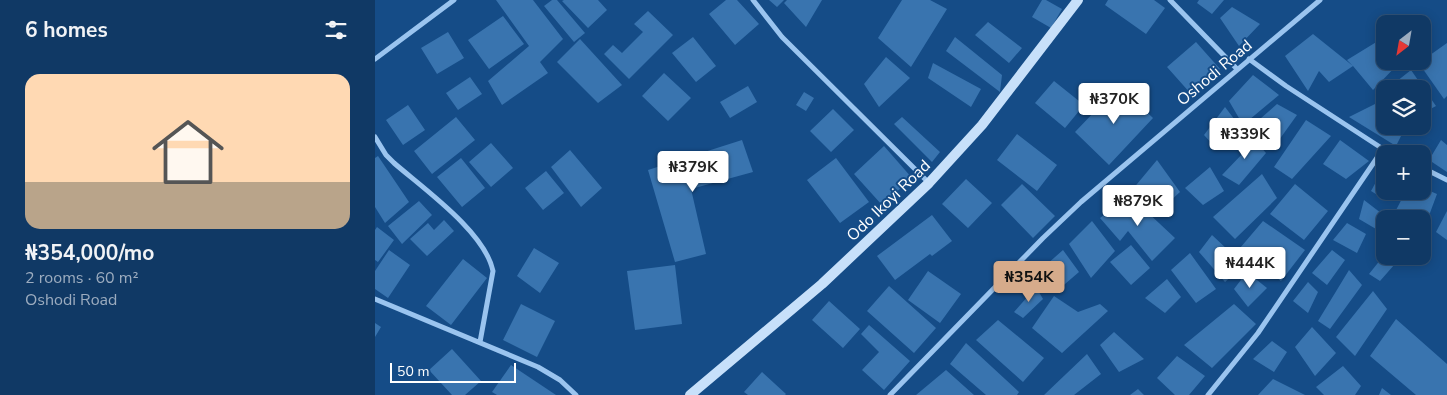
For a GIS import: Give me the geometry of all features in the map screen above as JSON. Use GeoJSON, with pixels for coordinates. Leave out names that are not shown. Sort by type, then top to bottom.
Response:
{"type":"FeatureCollection","features":[{"type":"Feature","properties":{"kind":"main road","name":"Odo Ikoyi Road"},"geometry":{"type":"LineString","coordinates":[[690,395],[822,284],[929,183],[982,125],[1078,0]]}},
{"type":"Feature","properties":{"kind":"street"},"geometry":{"type":"LineString","coordinates":[[375,59],[454,0]]}},
{"type":"Feature","properties":{"kind":"street"},"geometry":{"type":"LineString","coordinates":[[753,0],[782,37],[929,183]]}},
{"type":"Feature","properties":{"kind":"street"},"geometry":{"type":"LineString","coordinates":[[1170,0],[1237,69]]}},
{"type":"Feature","properties":{"kind":"street","name":"Oshodi Road"},"geometry":{"type":"LineString","coordinates":[[890,395],[1043,238],[1081,202],[1320,0]]}},
{"type":"Feature","properties":{"kind":"street"},"geometry":{"type":"LineString","coordinates":[[1249,59],[1286,86],[1377,145]]}},
{"type":"Feature","properties":{"kind":"street"},"geometry":{"type":"LineString","coordinates":[[375,137],[394,163],[458,217],[491,261],[493,272],[480,342]]}},
{"type":"Feature","properties":{"kind":"street"},"geometry":{"type":"LineString","coordinates":[[1208,395],[1258,333],[1376,159]]}},
{"type":"Feature","properties":{"kind":"street"},"geometry":{"type":"LineString","coordinates":[[1431,172],[1447,180]]}},
{"type":"Feature","properties":{"kind":"street"},"geometry":{"type":"LineString","coordinates":[[375,299],[538,367],[560,380],[576,395]]}},
{"type":"Feature","properties":{"kind":"building"},"geometry":{"type":"Polygon","coordinates":[[[496,0],[533,0],[563,39],[540,62],[548,73],[502,105],[488,81],[529,46],[496,0]]]}},
{"type":"Feature","properties":{"kind":"building"},"geometry":{"type":"Polygon","coordinates":[[[552,0],[557,0],[585,33],[574,42],[544,6],[552,0]]]}},
{"type":"Feature","properties":{"kind":"building"},"geometry":{"type":"Polygon","coordinates":[[[598,0],[607,10],[588,28],[562,1],[598,0]]]}},
{"type":"Feature","properties":{"kind":"building"},"geometry":{"type":"Polygon","coordinates":[[[726,0],[737,0],[759,24],[735,45],[709,14],[726,0]]]}},
{"type":"Feature","properties":{"kind":"building"},"geometry":{"type":"Polygon","coordinates":[[[769,0],[784,0],[777,7],[769,0]]]}},
{"type":"Feature","properties":{"kind":"building"},"geometry":{"type":"Polygon","coordinates":[[[787,0],[822,0],[806,27],[784,3],[787,0]]]}},
{"type":"Feature","properties":{"kind":"building"},"geometry":{"type":"Polygon","coordinates":[[[902,0],[930,0],[947,9],[911,67],[878,38],[902,0]]]}},
{"type":"Feature","properties":{"kind":"building"},"geometry":{"type":"Polygon","coordinates":[[[1042,0],[1046,0],[1062,9],[1051,28],[1032,17],[1042,0]]]}},
{"type":"Feature","properties":{"kind":"building"},"geometry":{"type":"Polygon","coordinates":[[[1108,0],[1154,0],[1165,8],[1146,34],[1105,5],[1108,0]]]}},
{"type":"Feature","properties":{"kind":"building"},"geometry":{"type":"Polygon","coordinates":[[[1199,0],[1224,0],[1212,14],[1197,3],[1199,0]]]}},
{"type":"Feature","properties":{"kind":"building"},"geometry":{"type":"Polygon","coordinates":[[[1232,7],[1260,24],[1239,46],[1220,18],[1232,7]]]}},
{"type":"Feature","properties":{"kind":"building"},"geometry":{"type":"Polygon","coordinates":[[[648,11],[673,35],[629,79],[604,54],[613,45],[622,53],[643,32],[634,24],[648,11]]]}},
{"type":"Feature","properties":{"kind":"building"},"geometry":{"type":"Polygon","coordinates":[[[503,16],[524,44],[489,69],[468,40],[503,16]]]}},
{"type":"Feature","properties":{"kind":"building"},"geometry":{"type":"Polygon","coordinates":[[[988,22],[1022,48],[1009,63],[975,35],[988,22]]]}},
{"type":"Feature","properties":{"kind":"building"},"geometry":{"type":"Polygon","coordinates":[[[448,32],[464,58],[437,74],[421,48],[448,32]]]}},
{"type":"Feature","properties":{"kind":"building"},"geometry":{"type":"Polygon","coordinates":[[[1313,34],[1353,66],[1329,82],[1319,71],[1308,91],[1285,56],[1313,34]]]}},
{"type":"Feature","properties":{"kind":"building"},"geometry":{"type":"Polygon","coordinates":[[[693,37],[716,66],[696,82],[672,53],[693,37]]]}},
{"type":"Feature","properties":{"kind":"building"},"geometry":{"type":"Polygon","coordinates":[[[955,37],[1002,75],[1000,92],[946,51],[955,37]]]}},
{"type":"Feature","properties":{"kind":"building"},"geometry":{"type":"Polygon","coordinates":[[[580,39],[622,85],[598,103],[557,62],[580,39]]]}},
{"type":"Feature","properties":{"kind":"building"},"geometry":{"type":"Polygon","coordinates":[[[1196,42],[1220,69],[1191,94],[1167,67],[1196,42]]]}},
{"type":"Feature","properties":{"kind":"building"},"geometry":{"type":"Polygon","coordinates":[[[1376,42],[1376,70],[1392,70],[1383,80],[1376,80],[1376,87],[1373,90],[1347,60],[1376,42]]]}},
{"type":"Feature","properties":{"kind":"building"},"geometry":{"type":"Polygon","coordinates":[[[1447,43],[1447,96],[1444,99],[1424,70],[1431,70],[1431,54],[1447,43]]]}},
{"type":"Feature","properties":{"kind":"building"},"geometry":{"type":"Polygon","coordinates":[[[886,57],[910,78],[879,107],[864,84],[886,57]]]}},
{"type":"Feature","properties":{"kind":"building"},"geometry":{"type":"Polygon","coordinates":[[[933,63],[981,89],[971,107],[928,78],[933,63]]]}},
{"type":"Feature","properties":{"kind":"building"},"geometry":{"type":"Polygon","coordinates":[[[1411,70],[1418,80],[1398,80],[1411,70]]]}},
{"type":"Feature","properties":{"kind":"building"},"geometry":{"type":"Polygon","coordinates":[[[664,73],[691,98],[668,121],[642,96],[664,73]]]}},
{"type":"Feature","properties":{"kind":"building"},"geometry":{"type":"Polygon","coordinates":[[[1253,75],[1279,95],[1243,125],[1229,101],[1253,75]]]}},
{"type":"Feature","properties":{"kind":"building"},"geometry":{"type":"Polygon","coordinates":[[[470,77],[482,94],[458,110],[446,93],[470,77]]]}},
{"type":"Feature","properties":{"kind":"building"},"geometry":{"type":"Polygon","coordinates":[[[1054,81],[1084,105],[1065,128],[1035,103],[1054,81]]]}},
{"type":"Feature","properties":{"kind":"building"},"geometry":{"type":"Polygon","coordinates":[[[748,86],[757,102],[730,118],[720,102],[748,86]]]}},
{"type":"Feature","properties":{"kind":"building"},"geometry":{"type":"Polygon","coordinates":[[[1119,86],[1153,118],[1109,165],[1075,132],[1119,86]]]}},
{"type":"Feature","properties":{"kind":"building"},"geometry":{"type":"Polygon","coordinates":[[[804,92],[814,98],[806,111],[796,105],[804,92]]]}},
{"type":"Feature","properties":{"kind":"building"},"geometry":{"type":"Polygon","coordinates":[[[1431,99],[1436,106],[1431,109],[1431,99]]]}},
{"type":"Feature","properties":{"kind":"building"},"geometry":{"type":"Polygon","coordinates":[[[1277,104],[1297,115],[1274,147],[1253,125],[1277,104]]]}},
{"type":"Feature","properties":{"kind":"building"},"geometry":{"type":"Polygon","coordinates":[[[1375,104],[1376,134],[1349,117],[1375,104]]]}},
{"type":"Feature","properties":{"kind":"building"},"geometry":{"type":"Polygon","coordinates":[[[408,105],[425,130],[403,145],[386,120],[408,105]]]}},
{"type":"Feature","properties":{"kind":"building"},"geometry":{"type":"Polygon","coordinates":[[[1225,107],[1238,124],[1214,146],[1204,135],[1225,107]]]}},
{"type":"Feature","properties":{"kind":"building"},"geometry":{"type":"Polygon","coordinates":[[[833,109],[854,130],[831,152],[810,131],[833,109]]]}},
{"type":"Feature","properties":{"kind":"building"},"geometry":{"type":"Polygon","coordinates":[[[456,117],[475,140],[432,174],[414,151],[456,117]]]}},
{"type":"Feature","properties":{"kind":"building"},"geometry":{"type":"Polygon","coordinates":[[[902,117],[940,152],[932,162],[894,124],[902,117]]]}},
{"type":"Feature","properties":{"kind":"building"},"geometry":{"type":"Polygon","coordinates":[[[1306,120],[1331,136],[1292,179],[1274,167],[1306,120]]]}},
{"type":"Feature","properties":{"kind":"building"},"geometry":{"type":"Polygon","coordinates":[[[1245,129],[1266,153],[1239,185],[1222,175],[1246,150],[1239,138],[1245,129]]]}},
{"type":"Feature","properties":{"kind":"building"},"geometry":{"type":"Polygon","coordinates":[[[1017,134],[1057,165],[1037,191],[997,160],[1017,134]]]}},
{"type":"Feature","properties":{"kind":"building"},"geometry":{"type":"Polygon","coordinates":[[[1378,135],[1402,135],[1396,145],[1378,135]]]}},
{"type":"Feature","properties":{"kind":"building"},"geometry":{"type":"Polygon","coordinates":[[[742,140],[753,172],[691,189],[706,254],[675,262],[648,170],[742,140]]]}},
{"type":"Feature","properties":{"kind":"building"},"geometry":{"type":"Polygon","coordinates":[[[1340,140],[1369,161],[1346,179],[1323,164],[1340,140]]]}},
{"type":"Feature","properties":{"kind":"building"},"geometry":{"type":"Polygon","coordinates":[[[1441,140],[1447,145],[1447,172],[1431,161],[1431,157],[1441,140]]]}},
{"type":"Feature","properties":{"kind":"building"},"geometry":{"type":"Polygon","coordinates":[[[491,143],[513,168],[491,187],[469,162],[491,143]]]}},
{"type":"Feature","properties":{"kind":"building"},"geometry":{"type":"Polygon","coordinates":[[[884,146],[912,178],[882,205],[854,174],[884,146]]]}},
{"type":"Feature","properties":{"kind":"building"},"geometry":{"type":"Polygon","coordinates":[[[570,150],[602,188],[581,207],[551,167],[570,150]]]}},
{"type":"Feature","properties":{"kind":"building"},"geometry":{"type":"Polygon","coordinates":[[[378,156],[409,202],[385,223],[375,207],[375,158],[378,156]]]}},
{"type":"Feature","properties":{"kind":"building"},"geometry":{"type":"Polygon","coordinates":[[[461,158],[485,188],[462,207],[437,177],[461,158]]]}},
{"type":"Feature","properties":{"kind":"building"},"geometry":{"type":"Polygon","coordinates":[[[836,158],[869,202],[840,223],[807,180],[836,158]]]}},
{"type":"Feature","properties":{"kind":"building"},"geometry":{"type":"Polygon","coordinates":[[[1157,160],[1180,192],[1158,212],[1146,194],[1142,201],[1132,190],[1157,160]]]}},
{"type":"Feature","properties":{"kind":"building"},"geometry":{"type":"Polygon","coordinates":[[[1210,167],[1224,191],[1203,205],[1185,188],[1210,167]]]}},
{"type":"Feature","properties":{"kind":"building"},"geometry":{"type":"Polygon","coordinates":[[[546,171],[564,193],[543,210],[525,188],[546,171]]]}},
{"type":"Feature","properties":{"kind":"building"},"geometry":{"type":"Polygon","coordinates":[[[1262,174],[1277,198],[1235,239],[1213,217],[1262,174]]]}},
{"type":"Feature","properties":{"kind":"building"},"geometry":{"type":"Polygon","coordinates":[[[966,179],[992,203],[968,228],[942,204],[966,179]]]}},
{"type":"Feature","properties":{"kind":"building"},"geometry":{"type":"Polygon","coordinates":[[[1376,182],[1376,194],[1371,191],[1376,182]]]}},
{"type":"Feature","properties":{"kind":"building"},"geometry":{"type":"Polygon","coordinates":[[[1022,184],[1055,216],[1033,238],[1001,205],[1022,184]]]}},
{"type":"Feature","properties":{"kind":"building"},"geometry":{"type":"Polygon","coordinates":[[[1295,184],[1328,211],[1304,240],[1270,214],[1295,184]]]}},
{"type":"Feature","properties":{"kind":"building"},"geometry":{"type":"Polygon","coordinates":[[[1431,191],[1437,194],[1431,210],[1396,210],[1401,200],[1431,200],[1431,191]]]}},
{"type":"Feature","properties":{"kind":"building"},"geometry":{"type":"Polygon","coordinates":[[[1129,195],[1175,238],[1152,261],[1128,231],[1120,241],[1100,218],[1129,195]]]}},
{"type":"Feature","properties":{"kind":"building"},"geometry":{"type":"Polygon","coordinates":[[[1364,200],[1377,210],[1376,229],[1359,219],[1364,200]]]}},
{"type":"Feature","properties":{"kind":"building"},"geometry":{"type":"Polygon","coordinates":[[[419,201],[432,215],[402,244],[388,226],[419,201]]]}},
{"type":"Feature","properties":{"kind":"building"},"geometry":{"type":"Polygon","coordinates":[[[1447,211],[1447,240],[1436,232],[1447,211]]]}},
{"type":"Feature","properties":{"kind":"building"},"geometry":{"type":"Polygon","coordinates":[[[932,215],[952,241],[932,256],[930,254],[895,280],[877,256],[932,215]]]}},
{"type":"Feature","properties":{"kind":"building"},"geometry":{"type":"Polygon","coordinates":[[[444,220],[454,231],[427,256],[410,239],[428,223],[434,230],[444,220]]]}},
{"type":"Feature","properties":{"kind":"building"},"geometry":{"type":"Polygon","coordinates":[[[1092,221],[1115,251],[1091,278],[1069,244],[1092,221]]]}},
{"type":"Feature","properties":{"kind":"building"},"geometry":{"type":"Polygon","coordinates":[[[1263,221],[1305,250],[1281,281],[1240,248],[1263,221]]]}},
{"type":"Feature","properties":{"kind":"building"},"geometry":{"type":"Polygon","coordinates":[[[1347,223],[1366,234],[1357,253],[1333,240],[1347,223]]]}},
{"type":"Feature","properties":{"kind":"building"},"geometry":{"type":"Polygon","coordinates":[[[377,227],[394,240],[378,262],[375,260],[375,230],[377,227]]]}},
{"type":"Feature","properties":{"kind":"building"},"geometry":{"type":"Polygon","coordinates":[[[1212,235],[1244,265],[1225,282],[1199,252],[1212,235]]]}},
{"type":"Feature","properties":{"kind":"building"},"geometry":{"type":"Polygon","coordinates":[[[1131,245],[1150,268],[1131,285],[1110,262],[1131,245]]]}},
{"type":"Feature","properties":{"kind":"building"},"geometry":{"type":"Polygon","coordinates":[[[534,248],[559,263],[540,293],[517,276],[534,248]]]}},
{"type":"Feature","properties":{"kind":"building"},"geometry":{"type":"Polygon","coordinates":[[[389,250],[410,265],[388,298],[375,289],[375,271],[389,250]]]}},
{"type":"Feature","properties":{"kind":"building"},"geometry":{"type":"Polygon","coordinates":[[[1063,250],[1079,272],[1058,290],[1038,272],[1063,250]]]}},
{"type":"Feature","properties":{"kind":"building"},"geometry":{"type":"Polygon","coordinates":[[[1332,250],[1345,260],[1327,285],[1312,273],[1332,250]]]}},
{"type":"Feature","properties":{"kind":"building"},"geometry":{"type":"Polygon","coordinates":[[[1190,253],[1216,289],[1196,303],[1171,270],[1190,253]]]}},
{"type":"Feature","properties":{"kind":"building"},"geometry":{"type":"Polygon","coordinates":[[[463,259],[487,278],[451,325],[426,306],[463,259]]]}},
{"type":"Feature","properties":{"kind":"building"},"geometry":{"type":"Polygon","coordinates":[[[675,265],[682,324],[635,330],[627,271],[675,265]]]}},
{"type":"Feature","properties":{"kind":"building"},"geometry":{"type":"Polygon","coordinates":[[[1376,265],[1394,265],[1380,281],[1369,274],[1376,265]]]}},
{"type":"Feature","properties":{"kind":"building"},"geometry":{"type":"Polygon","coordinates":[[[1349,270],[1362,285],[1330,329],[1318,321],[1349,270]]]}},
{"type":"Feature","properties":{"kind":"building"},"geometry":{"type":"Polygon","coordinates":[[[928,271],[961,294],[940,323],[908,300],[928,271]]]}},
{"type":"Feature","properties":{"kind":"building"},"geometry":{"type":"Polygon","coordinates":[[[1247,272],[1267,288],[1248,307],[1234,289],[1247,272]]]}},
{"type":"Feature","properties":{"kind":"building"},"geometry":{"type":"Polygon","coordinates":[[[1167,279],[1181,297],[1165,313],[1145,298],[1167,279]]]}},
{"type":"Feature","properties":{"kind":"building"},"geometry":{"type":"Polygon","coordinates":[[[1308,282],[1318,292],[1308,313],[1293,301],[1308,282]]]}},
{"type":"Feature","properties":{"kind":"building"},"geometry":{"type":"Polygon","coordinates":[[[889,286],[936,328],[914,353],[867,311],[889,286]]]}},
{"type":"Feature","properties":{"kind":"building"},"geometry":{"type":"Polygon","coordinates":[[[1036,287],[1043,299],[1023,318],[1014,312],[1036,287]]]}},
{"type":"Feature","properties":{"kind":"building"},"geometry":{"type":"Polygon","coordinates":[[[1373,291],[1387,309],[1355,356],[1336,337],[1373,291]]]}},
{"type":"Feature","properties":{"kind":"building"},"geometry":{"type":"Polygon","coordinates":[[[1054,296],[1078,312],[1100,304],[1108,311],[1062,353],[1032,328],[1054,296]]]}},
{"type":"Feature","properties":{"kind":"building"},"geometry":{"type":"Polygon","coordinates":[[[829,301],[860,329],[843,348],[812,320],[829,301]]]}},
{"type":"Feature","properties":{"kind":"building"},"geometry":{"type":"Polygon","coordinates":[[[521,304],[555,321],[537,357],[503,340],[521,304]]]}},
{"type":"Feature","properties":{"kind":"building"},"geometry":{"type":"Polygon","coordinates":[[[1234,304],[1256,324],[1212,368],[1184,345],[1234,304]]]}},
{"type":"Feature","properties":{"kind":"building"},"geometry":{"type":"Polygon","coordinates":[[[1396,319],[1447,364],[1447,395],[1416,395],[1370,356],[1396,319]]]}},
{"type":"Feature","properties":{"kind":"building"},"geometry":{"type":"Polygon","coordinates":[[[998,320],[1044,358],[1023,382],[976,340],[998,320]]]}},
{"type":"Feature","properties":{"kind":"building"},"geometry":{"type":"Polygon","coordinates":[[[375,323],[381,327],[375,337],[375,323]]]}},
{"type":"Feature","properties":{"kind":"building"},"geometry":{"type":"Polygon","coordinates":[[[869,325],[910,361],[884,390],[862,370],[879,352],[861,334],[869,325]]]}},
{"type":"Feature","properties":{"kind":"building"},"geometry":{"type":"Polygon","coordinates":[[[1312,327],[1336,353],[1315,376],[1295,347],[1312,327]]]}},
{"type":"Feature","properties":{"kind":"building"},"geometry":{"type":"Polygon","coordinates":[[[1114,332],[1144,359],[1119,372],[1100,345],[1114,332]]]}},
{"type":"Feature","properties":{"kind":"building"},"geometry":{"type":"Polygon","coordinates":[[[1272,341],[1287,352],[1274,372],[1253,359],[1272,341]]]}},
{"type":"Feature","properties":{"kind":"building"},"geometry":{"type":"Polygon","coordinates":[[[966,343],[1019,392],[1017,395],[986,395],[950,364],[966,343]]]}},
{"type":"Feature","properties":{"kind":"building"},"geometry":{"type":"Polygon","coordinates":[[[452,349],[481,381],[465,395],[452,395],[429,370],[452,349]]]}},
{"type":"Feature","properties":{"kind":"building"},"geometry":{"type":"Polygon","coordinates":[[[1087,354],[1101,374],[1074,395],[1044,395],[1087,354]]]}},
{"type":"Feature","properties":{"kind":"building"},"geometry":{"type":"Polygon","coordinates":[[[1177,356],[1205,376],[1189,395],[1175,395],[1157,378],[1177,356]]]}},
{"type":"Feature","properties":{"kind":"building"},"geometry":{"type":"Polygon","coordinates":[[[511,365],[556,395],[497,395],[492,392],[511,365]]]}},
{"type":"Feature","properties":{"kind":"building"},"geometry":{"type":"Polygon","coordinates":[[[1343,366],[1361,386],[1355,395],[1324,395],[1316,387],[1343,366]]]}},
{"type":"Feature","properties":{"kind":"building"},"geometry":{"type":"Polygon","coordinates":[[[946,370],[974,395],[916,395],[946,370]]]}},
{"type":"Feature","properties":{"kind":"building"},"geometry":{"type":"Polygon","coordinates":[[[762,372],[786,394],[748,395],[744,392],[762,372]]]}},
{"type":"Feature","properties":{"kind":"building"},"geometry":{"type":"Polygon","coordinates":[[[1273,379],[1305,395],[1258,395],[1273,379]]]}},
{"type":"Feature","properties":{"kind":"building"},"geometry":{"type":"Polygon","coordinates":[[[1382,388],[1391,395],[1379,395],[1382,388]]]}},
{"type":"Feature","properties":{"kind":"building"},"geometry":{"type":"Polygon","coordinates":[[[1138,389],[1144,395],[1130,395],[1138,389]]]}}]}
